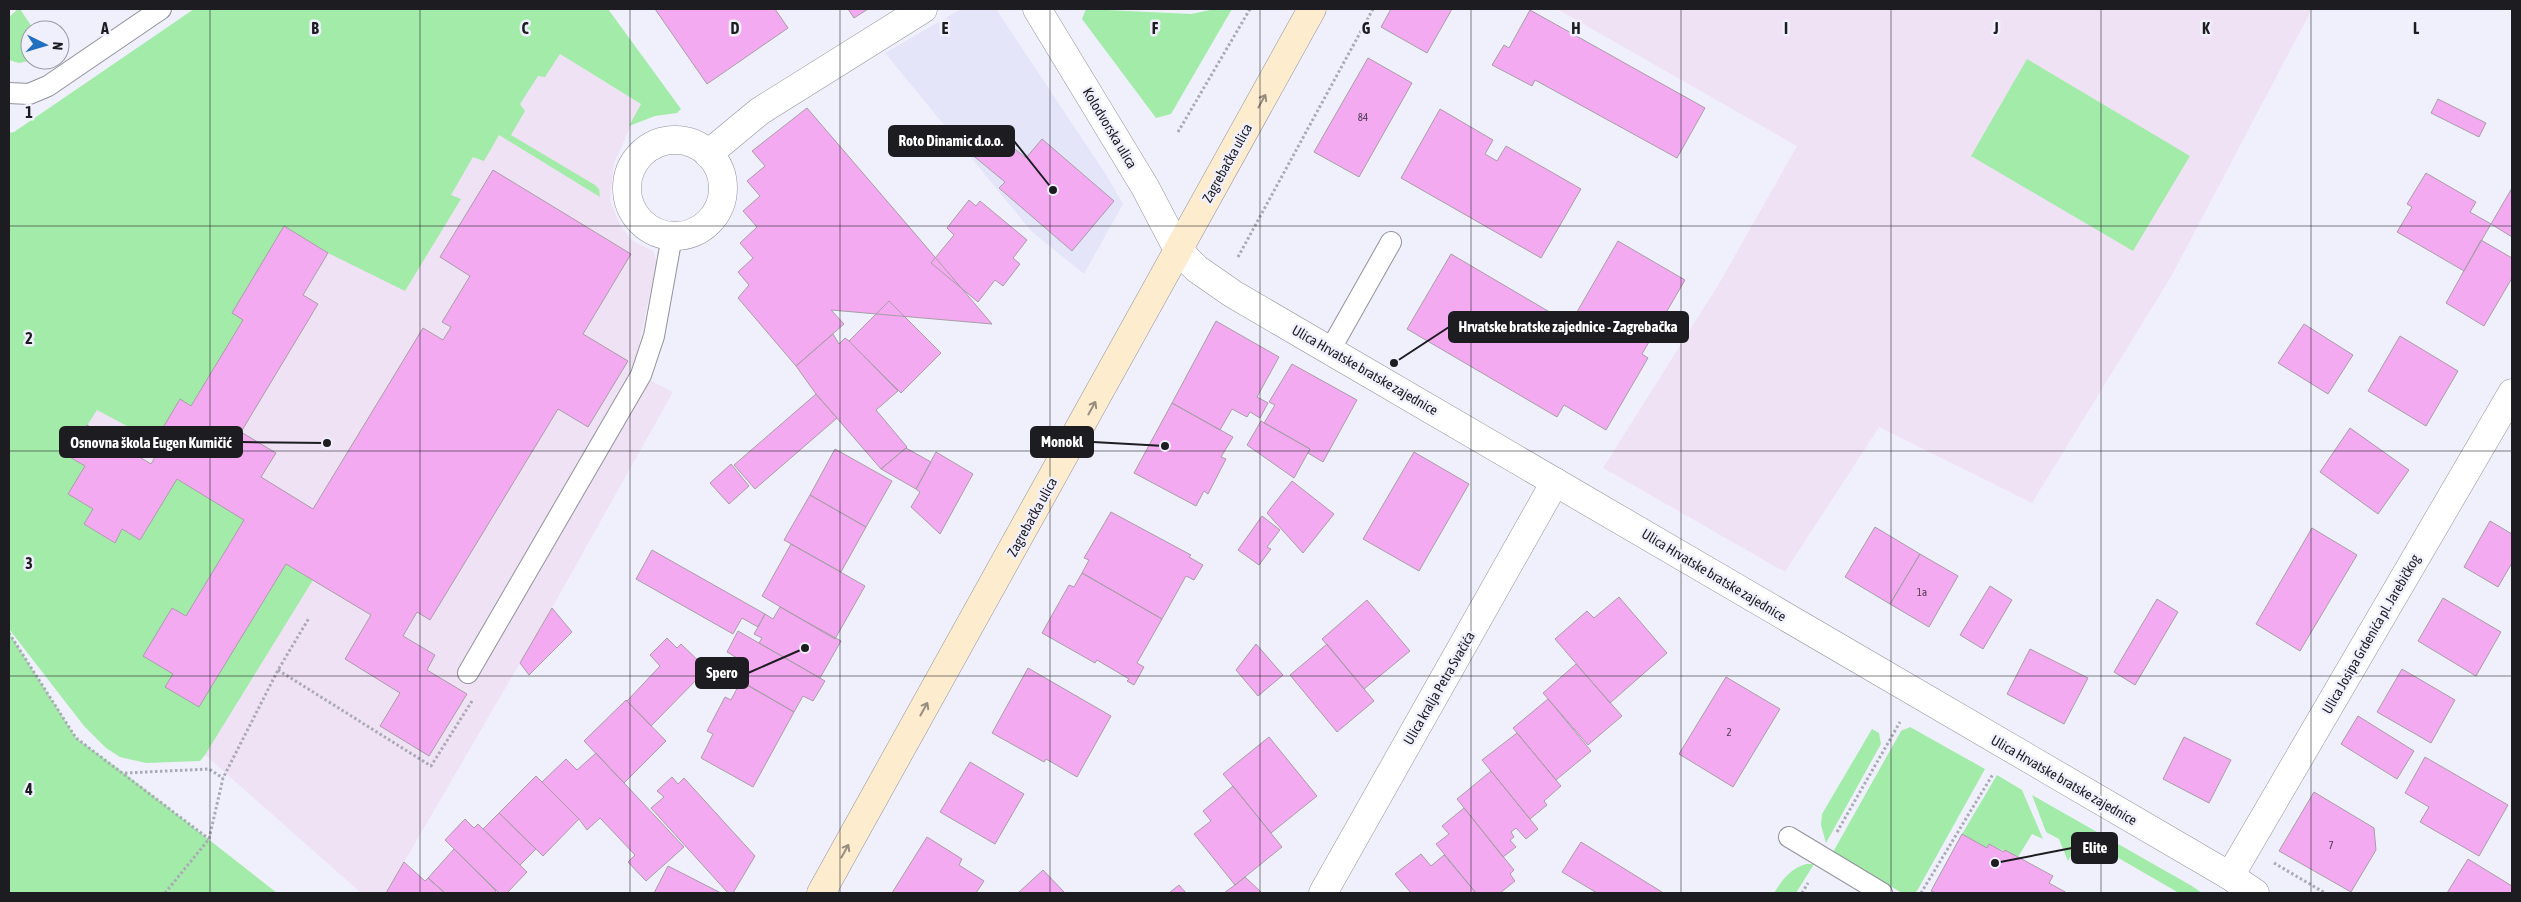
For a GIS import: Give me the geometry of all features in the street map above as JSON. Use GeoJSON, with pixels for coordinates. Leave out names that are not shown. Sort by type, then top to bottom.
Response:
{"type":"FeatureCollection","features":[{"type":"Feature","properties":{"kind":"main road","name":"Zagrebačka ulica"},"geometry":{"type":"LineString","coordinates":[[821,893],[1312,9]]}},
{"type":"Feature","properties":{"kind":"street"},"geometry":{"type":"LineString","coordinates":[[708,154],[760,111],[923,9]]}},
{"type":"Feature","properties":{"kind":"street","name":"Kolodvorska ulica"},"geometry":{"type":"LineString","coordinates":[[1038,9],[1145,187],[1178,250]]}},
{"type":"Feature","properties":{"kind":"street"},"geometry":{"type":"LineString","coordinates":[[674,140],[690,142],[716,162],[722,178],[723,193],[719,208],[710,221],[698,230],[684,236],[672,236],[654,232],[641,223],[632,211],[627,196],[627,180],[634,164],[644,151],[658,143],[674,140]]}},
{"type":"Feature","properties":{"kind":"street","name":"Ulica Hrvatske bratske zajednice"},"geometry":{"type":"LineString","coordinates":[[1178,250],[1198,270],[1221,286],[2230,876],[2255,893]]}},
{"type":"Feature","properties":{"kind":"street","name":"Ulica Josipa Grdenića pl. Jarebičkog"},"geometry":{"type":"LineString","coordinates":[[2230,876],[2512,393]]}},
{"type":"Feature","properties":{"kind":"street","name":"Ulica kralja Petra Svačića"},"geometry":{"type":"LineString","coordinates":[[1322,893],[1555,482]]}},
{"type":"Feature","properties":{"kind":"lane"},"geometry":{"type":"LineString","coordinates":[[9,92],[29,94],[43,88],[162,9]]}},
{"type":"Feature","properties":{"kind":"lane"},"geometry":{"type":"LineString","coordinates":[[468,673],[641,375],[654,336],[672,236]]}},
{"type":"Feature","properties":{"kind":"lane"},"geometry":{"type":"LineString","coordinates":[[1330,350],[1391,242]]}},
{"type":"Feature","properties":{"kind":"lane"},"geometry":{"type":"LineString","coordinates":[[1788,837],[1882,893]]}},
{"type":"Feature","properties":{"kind":"path"},"geometry":{"type":"LineString","coordinates":[[1178,132],[1250,9]]}},
{"type":"Feature","properties":{"kind":"path"},"geometry":{"type":"LineString","coordinates":[[1238,258],[1373,9]]}},
{"type":"Feature","properties":{"kind":"path"},"geometry":{"type":"LineString","coordinates":[[165,893],[209,839],[223,778],[278,670],[308,618]]}},
{"type":"Feature","properties":{"kind":"path"},"geometry":{"type":"LineString","coordinates":[[9,633],[76,738],[209,839]]}},
{"type":"Feature","properties":{"kind":"path"},"geometry":{"type":"LineString","coordinates":[[278,670],[431,766],[474,697]]}},
{"type":"Feature","properties":{"kind":"path"},"geometry":{"type":"LineString","coordinates":[[1802,893],[1902,718]]}},
{"type":"Feature","properties":{"kind":"path"},"geometry":{"type":"LineString","coordinates":[[1921,893],[1998,767]]}},
{"type":"Feature","properties":{"kind":"path"},"geometry":{"type":"LineString","coordinates":[[124,773],[209,768],[223,778]]}},
{"type":"Feature","properties":{"kind":"shaded area"},"geometry":{"type":"Polygon","coordinates":[[[961,9],[996,9],[1107,176],[1123,204],[1084,274],[1032,232],[885,53],[961,9]]]}},
{"type":"Feature","properties":{"kind":"shaded area"},"geometry":{"type":"Polygon","coordinates":[[[1557,9],[2312,9],[2172,275],[2032,503],[1879,427],[1785,572],[1603,468],[1720,282],[1797,146],[1557,9]]]}},
{"type":"Feature","properties":{"kind":"shaded area"},"geometry":{"type":"Polygon","coordinates":[[[560,54],[641,104],[614,163],[610,200],[620,225],[633,241],[653,251],[657,262],[633,372],[673,392],[552,608],[386,893],[361,893],[9,581],[9,195],[560,54]]]}},
{"type":"Feature","properties":{"kind":"green space"},"geometry":{"type":"Polygon","coordinates":[[[20,9],[27,20],[20,20],[20,63],[9,60],[9,17],[20,9]]]}},
{"type":"Feature","properties":{"kind":"green space"},"geometry":{"type":"Polygon","coordinates":[[[194,9],[608,9],[681,109],[677,113],[655,116],[629,126],[641,104],[560,54],[545,77],[538,76],[520,104],[525,111],[511,135],[595,185],[599,189],[600,197],[499,135],[484,161],[473,157],[451,195],[461,199],[405,291],[328,253],[284,226],[243,320],[191,406],[180,399],[155,441],[97,410],[68,455],[85,466],[68,494],[93,509],[84,524],[114,543],[122,529],[140,540],[177,479],[244,520],[186,616],[172,608],[173,674],[166,687],[199,707],[286,564],[313,580],[200,761],[146,763],[120,757],[106,748],[84,726],[9,629],[9,133],[14,132],[194,9]]]}},
{"type":"Feature","properties":{"kind":"green space"},"geometry":{"type":"Polygon","coordinates":[[[1086,9],[1191,14],[1215,9],[1232,9],[1171,114],[1156,118],[1082,19],[1086,9]]]}},
{"type":"Feature","properties":{"kind":"green space"},"geometry":{"type":"Polygon","coordinates":[[[2027,59],[2190,156],[2133,251],[1971,156],[2027,59]]]}},
{"type":"Feature","properties":{"kind":"green space"},"geometry":{"type":"Polygon","coordinates":[[[9,633],[76,738],[124,773],[277,893],[9,893],[9,633]]]}},
{"type":"Feature","properties":{"kind":"green space"},"geometry":{"type":"Polygon","coordinates":[[[1910,727],[1985,769],[1917,891],[1914,893],[1902,893],[1833,852],[1901,731],[1910,727]]]}},
{"type":"Feature","properties":{"kind":"green space"},"geometry":{"type":"Polygon","coordinates":[[[1872,729],[1879,733],[1881,744],[1826,843],[1821,825],[1822,814],[1872,729]]]}},
{"type":"Feature","properties":{"kind":"green space"},"geometry":{"type":"Polygon","coordinates":[[[1997,775],[2022,790],[2043,839],[2032,834],[2018,857],[1989,844],[1987,848],[1962,834],[1997,775]]]}},
{"type":"Feature","properties":{"kind":"green space"},"geometry":{"type":"Polygon","coordinates":[[[2032,795],[2202,893],[2179,893],[2082,837],[2068,861],[2059,839],[2046,832],[2032,795]]]}},
{"type":"Feature","properties":{"kind":"green space"},"geometry":{"type":"Polygon","coordinates":[[[1806,864],[1814,864],[1796,893],[1774,893],[1787,875],[1806,864]]]}},
{"type":"Feature","properties":{"kind":"building"},"geometry":{"type":"Polygon","coordinates":[[[655,9],[775,9],[788,28],[707,84],[655,9]]]}},
{"type":"Feature","properties":{"kind":"building"},"geometry":{"type":"Polygon","coordinates":[[[848,9],[868,9],[854,18],[848,9]]]}},
{"type":"Feature","properties":{"kind":"building"},"geometry":{"type":"Polygon","coordinates":[[[1391,9],[1452,9],[1427,53],[1381,27],[1391,9]]]}},
{"type":"Feature","properties":{"kind":"building"},"geometry":{"type":"Polygon","coordinates":[[[1530,10],[1705,108],[1677,158],[1535,80],[1532,86],[1492,65],[1504,45],[1509,48],[1530,10]]]}},
{"type":"Feature","properties":{"kind":"building"},"geometry":{"type":"Polygon","coordinates":[[[1368,58],[1412,83],[1359,177],[1314,152],[1368,58]]]}},
{"type":"Feature","properties":{"kind":"building"},"geometry":{"type":"Polygon","coordinates":[[[2438,99],[2486,123],[2479,137],[2431,113],[2438,99]]]}},
{"type":"Feature","properties":{"kind":"building"},"geometry":{"type":"Polygon","coordinates":[[[807,108],[992,324],[831,310],[844,324],[796,366],[738,298],[749,285],[738,272],[753,258],[740,243],[757,227],[743,211],[760,196],[747,181],[765,166],[752,151],[807,108]]]}},
{"type":"Feature","properties":{"kind":"building"},"geometry":{"type":"Polygon","coordinates":[[[1440,109],[1493,140],[1485,154],[1497,161],[1506,146],[1581,189],[1541,258],[1401,178],[1440,109]]]}},
{"type":"Feature","properties":{"kind":"building"},"geometry":{"type":"Polygon","coordinates":[[[987,133],[1006,149],[1010,145],[1026,158],[1042,139],[1114,201],[1072,251],[999,188],[1005,182],[970,153],[987,133]]]}},
{"type":"Feature","properties":{"kind":"building"},"geometry":{"type":"Polygon","coordinates":[[[493,170],[631,254],[583,334],[628,361],[588,427],[558,409],[430,620],[417,612],[403,636],[435,655],[427,670],[467,694],[429,756],[380,726],[400,693],[345,659],[371,615],[286,564],[199,707],[165,687],[173,674],[143,656],[172,608],[186,616],[244,520],[177,479],[140,540],[122,529],[115,543],[84,524],[93,509],[68,494],[85,466],[68,456],[87,425],[151,464],[159,450],[152,446],[180,399],[191,406],[243,320],[232,313],[284,226],[328,253],[303,295],[318,304],[241,432],[276,453],[261,477],[313,509],[423,328],[443,340],[451,327],[442,322],[470,276],[440,257],[493,170]]]}},
{"type":"Feature","properties":{"kind":"building"},"geometry":{"type":"Polygon","coordinates":[[[2426,173],[2476,202],[2470,212],[2491,224],[2464,271],[2397,232],[2412,207],[2407,204],[2426,173]]]}},
{"type":"Feature","properties":{"kind":"building"},"geometry":{"type":"Polygon","coordinates":[[[2512,188],[2512,237],[2491,224],[2512,188]]]}},
{"type":"Feature","properties":{"kind":"building"},"geometry":{"type":"Polygon","coordinates":[[[969,200],[976,206],[980,201],[1027,240],[1013,258],[1020,264],[1003,286],[995,280],[978,302],[931,263],[954,235],[947,228],[969,200]]]}},
{"type":"Feature","properties":{"kind":"building"},"geometry":{"type":"Polygon","coordinates":[[[2481,240],[2512,258],[2512,278],[2484,326],[2446,303],[2481,240]]]}},
{"type":"Feature","properties":{"kind":"building"},"geometry":{"type":"Polygon","coordinates":[[[1618,241],[1685,280],[1642,354],[1648,358],[1606,430],[1564,405],[1557,417],[1407,329],[1451,254],[1570,324],[1618,241]]]}},
{"type":"Feature","properties":{"kind":"building"},"geometry":{"type":"Polygon","coordinates":[[[889,301],[941,353],[901,393],[849,341],[889,301]]]}},
{"type":"Feature","properties":{"kind":"building"},"geometry":{"type":"Polygon","coordinates":[[[1216,321],[1279,357],[1257,397],[1268,403],[1260,418],[1250,412],[1247,417],[1232,409],[1220,430],[1172,403],[1216,321]]]}},
{"type":"Feature","properties":{"kind":"building"},"geometry":{"type":"Polygon","coordinates":[[[2304,324],[2353,355],[2328,394],[2278,363],[2304,324]]]}},
{"type":"Feature","properties":{"kind":"building"},"geometry":{"type":"Polygon","coordinates":[[[833,334],[839,344],[845,338],[849,341],[898,391],[876,410],[907,447],[881,469],[816,394],[796,366],[833,334]]]}},
{"type":"Feature","properties":{"kind":"building"},"geometry":{"type":"Polygon","coordinates":[[[2400,336],[2458,371],[2426,426],[2368,391],[2400,336]]]}},
{"type":"Feature","properties":{"kind":"building"},"geometry":{"type":"Polygon","coordinates":[[[1292,364],[1357,400],[1323,462],[1308,453],[1310,449],[1264,423],[1275,405],[1269,402],[1292,364]]]}},
{"type":"Feature","properties":{"kind":"building"},"geometry":{"type":"Polygon","coordinates":[[[816,394],[837,418],[755,489],[734,465],[816,394]]]}},
{"type":"Feature","properties":{"kind":"building"},"geometry":{"type":"Polygon","coordinates":[[[1172,403],[1233,437],[1221,457],[1226,459],[1208,494],[1204,491],[1196,506],[1134,473],[1172,403]]]}},
{"type":"Feature","properties":{"kind":"building"},"geometry":{"type":"Polygon","coordinates":[[[1261,421],[1310,449],[1294,478],[1247,445],[1261,421]]]}},
{"type":"Feature","properties":{"kind":"building"},"geometry":{"type":"Polygon","coordinates":[[[2350,428],[2409,470],[2378,514],[2320,472],[2350,428]]]}},
{"type":"Feature","properties":{"kind":"building"},"geometry":{"type":"Polygon","coordinates":[[[906,448],[931,462],[916,489],[881,469],[906,448]]]}},
{"type":"Feature","properties":{"kind":"building"},"geometry":{"type":"Polygon","coordinates":[[[835,449],[892,481],[866,527],[810,495],[835,449]]]}},
{"type":"Feature","properties":{"kind":"building"},"geometry":{"type":"Polygon","coordinates":[[[936,452],[973,474],[940,534],[911,507],[920,492],[916,489],[936,452]]]}},
{"type":"Feature","properties":{"kind":"building"},"geometry":{"type":"Polygon","coordinates":[[[1414,452],[1469,484],[1419,571],[1363,539],[1414,452]]]}},
{"type":"Feature","properties":{"kind":"building"},"geometry":{"type":"Polygon","coordinates":[[[731,464],[749,486],[729,504],[710,483],[731,464]]]}},
{"type":"Feature","properties":{"kind":"building"},"geometry":{"type":"Polygon","coordinates":[[[1292,481],[1334,514],[1303,553],[1267,513],[1292,481]]]}},
{"type":"Feature","properties":{"kind":"building"},"geometry":{"type":"Polygon","coordinates":[[[810,495],[866,527],[841,572],[784,540],[810,495]]]}},
{"type":"Feature","properties":{"kind":"building"},"geometry":{"type":"Polygon","coordinates":[[[1111,512],[1191,555],[1189,557],[1203,565],[1194,580],[1186,576],[1162,619],[1082,573],[1089,560],[1084,558],[1111,512]]]}},
{"type":"Feature","properties":{"kind":"building"},"geometry":{"type":"Polygon","coordinates":[[[1262,516],[1280,530],[1267,547],[1271,549],[1259,565],[1238,550],[1262,516]]]}},
{"type":"Feature","properties":{"kind":"building"},"geometry":{"type":"Polygon","coordinates":[[[2490,521],[2512,534],[2512,563],[2498,587],[2464,567],[2490,521]]]}},
{"type":"Feature","properties":{"kind":"building"},"geometry":{"type":"Polygon","coordinates":[[[1875,527],[1920,554],[1890,604],[1845,577],[1875,527]]]}},
{"type":"Feature","properties":{"kind":"building"},"geometry":{"type":"Polygon","coordinates":[[[2312,528],[2357,555],[2300,651],[2256,624],[2312,528]]]}},
{"type":"Feature","properties":{"kind":"building"},"geometry":{"type":"Polygon","coordinates":[[[791,544],[865,586],[835,639],[762,596],[791,544]]]}},
{"type":"Feature","properties":{"kind":"building"},"geometry":{"type":"Polygon","coordinates":[[[652,550],[765,614],[758,627],[742,618],[733,634],[636,579],[652,550]]]}},
{"type":"Feature","properties":{"kind":"building"},"geometry":{"type":"Polygon","coordinates":[[[1920,554],[1958,576],[1929,627],[1890,604],[1920,554]]]}},
{"type":"Feature","properties":{"kind":"building"},"geometry":{"type":"Polygon","coordinates":[[[1082,573],[1162,619],[1137,663],[1144,667],[1134,685],[1127,681],[1129,679],[1097,660],[1095,663],[1042,633],[1069,585],[1074,587],[1082,573]]]}},
{"type":"Feature","properties":{"kind":"building"},"geometry":{"type":"Polygon","coordinates":[[[1990,586],[2012,600],[1983,649],[1960,635],[1990,586]]]}},
{"type":"Feature","properties":{"kind":"building"},"geometry":{"type":"Polygon","coordinates":[[[1619,597],[1667,653],[1610,703],[1555,639],[1587,611],[1594,618],[1619,597]]]}},
{"type":"Feature","properties":{"kind":"building"},"geometry":{"type":"Polygon","coordinates":[[[2443,598],[2501,632],[2476,676],[2418,641],[2443,598]]]}},
{"type":"Feature","properties":{"kind":"building"},"geometry":{"type":"Polygon","coordinates":[[[2157,599],[2178,612],[2135,685],[2114,672],[2157,599]]]}},
{"type":"Feature","properties":{"kind":"building"},"geometry":{"type":"Polygon","coordinates":[[[1367,600],[1410,651],[1364,689],[1322,639],[1367,600]]]}},
{"type":"Feature","properties":{"kind":"building"},"geometry":{"type":"Polygon","coordinates":[[[780,607],[841,641],[820,678],[759,643],[762,638],[754,634],[765,614],[773,619],[780,607]]]}},
{"type":"Feature","properties":{"kind":"building"},"geometry":{"type":"Polygon","coordinates":[[[552,608],[572,632],[529,675],[520,663],[552,608]]]}},
{"type":"Feature","properties":{"kind":"building"},"geometry":{"type":"Polygon","coordinates":[[[738,631],[825,681],[813,701],[803,696],[794,712],[738,680],[747,664],[727,652],[738,631]]]}},
{"type":"Feature","properties":{"kind":"building"},"geometry":{"type":"Polygon","coordinates":[[[667,638],[677,648],[681,644],[707,669],[651,726],[627,701],[660,666],[650,655],[667,638]]]}},
{"type":"Feature","properties":{"kind":"building"},"geometry":{"type":"Polygon","coordinates":[[[1256,644],[1283,675],[1258,696],[1236,670],[1256,644]]]}},
{"type":"Feature","properties":{"kind":"building"},"geometry":{"type":"Polygon","coordinates":[[[1327,644],[1374,701],[1337,732],[1290,675],[1327,644]]]}},
{"type":"Feature","properties":{"kind":"building"},"geometry":{"type":"Polygon","coordinates":[[[2030,649],[2088,678],[2064,724],[2007,694],[2030,649]]]}},
{"type":"Feature","properties":{"kind":"building"},"geometry":{"type":"Polygon","coordinates":[[[1576,664],[1622,716],[1588,745],[1543,693],[1576,664]]]}},
{"type":"Feature","properties":{"kind":"building"},"geometry":{"type":"Polygon","coordinates":[[[1028,668],[1111,716],[1077,777],[1046,759],[1044,762],[992,733],[1028,668]]]}},
{"type":"Feature","properties":{"kind":"building"},"geometry":{"type":"Polygon","coordinates":[[[2402,669],[2455,700],[2431,743],[2377,712],[2402,669]]]}},
{"type":"Feature","properties":{"kind":"building"},"geometry":{"type":"Polygon","coordinates":[[[1726,677],[1780,709],[1733,787],[1679,754],[1726,677]]]}},
{"type":"Feature","properties":{"kind":"building"},"geometry":{"type":"Polygon","coordinates":[[[741,681],[794,712],[753,787],[701,758],[713,734],[707,731],[725,697],[731,700],[741,681]]]}},
{"type":"Feature","properties":{"kind":"building"},"geometry":{"type":"Polygon","coordinates":[[[1548,699],[1591,751],[1556,780],[1513,728],[1548,699]]]}},
{"type":"Feature","properties":{"kind":"building"},"geometry":{"type":"Polygon","coordinates":[[[626,700],[666,741],[624,783],[584,741],[626,700]]]}},
{"type":"Feature","properties":{"kind":"building"},"geometry":{"type":"Polygon","coordinates":[[[2358,716],[2414,751],[2397,779],[2341,744],[2358,716]]]}},
{"type":"Feature","properties":{"kind":"building"},"geometry":{"type":"Polygon","coordinates":[[[1517,733],[1561,786],[1544,801],[1547,805],[1530,819],[1482,760],[1517,733]]]}},
{"type":"Feature","properties":{"kind":"building"},"geometry":{"type":"Polygon","coordinates":[[[1269,737],[1317,796],[1271,833],[1223,774],[1269,737]]]}},
{"type":"Feature","properties":{"kind":"building"},"geometry":{"type":"Polygon","coordinates":[[[2184,737],[2231,760],[2209,803],[2163,779],[2184,737]]]}},
{"type":"Feature","properties":{"kind":"building"},"geometry":{"type":"Polygon","coordinates":[[[596,753],[684,847],[646,881],[628,862],[635,855],[600,818],[587,830],[579,819],[542,782],[566,759],[577,770],[596,753]]]}},
{"type":"Feature","properties":{"kind":"building"},"geometry":{"type":"Polygon","coordinates":[[[2425,757],[2508,805],[2479,856],[2420,822],[2429,807],[2405,793],[2425,757]]]}},
{"type":"Feature","properties":{"kind":"building"},"geometry":{"type":"Polygon","coordinates":[[[970,762],[1024,794],[995,844],[940,812],[970,762]]]}},
{"type":"Feature","properties":{"kind":"building"},"geometry":{"type":"Polygon","coordinates":[[[1491,771],[1538,829],[1526,839],[1516,828],[1511,832],[1514,837],[1510,840],[1516,847],[1503,857],[1457,799],[1491,771]]]}},
{"type":"Feature","properties":{"kind":"building"},"geometry":{"type":"Polygon","coordinates":[[[536,776],[579,819],[543,856],[499,813],[536,776]]]}},
{"type":"Feature","properties":{"kind":"building"},"geometry":{"type":"Polygon","coordinates":[[[672,777],[678,784],[684,778],[755,856],[733,893],[728,893],[651,808],[664,797],[657,791],[672,777]]]}},
{"type":"Feature","properties":{"kind":"building"},"geometry":{"type":"Polygon","coordinates":[[[1233,786],[1282,847],[1235,885],[1194,834],[1211,821],[1203,811],[1233,786]]]}},
{"type":"Feature","properties":{"kind":"building"},"geometry":{"type":"Polygon","coordinates":[[[2314,792],[2374,828],[2376,850],[2351,892],[2279,851],[2314,792]]]}},
{"type":"Feature","properties":{"kind":"building"},"geometry":{"type":"Polygon","coordinates":[[[1464,808],[1514,870],[1510,874],[1515,881],[1500,893],[1476,893],[1436,844],[1449,834],[1442,826],[1464,808]]]}},
{"type":"Feature","properties":{"kind":"building"},"geometry":{"type":"Polygon","coordinates":[[[499,813],[536,849],[520,865],[483,829],[499,813]]]}},
{"type":"Feature","properties":{"kind":"building"},"geometry":{"type":"Polygon","coordinates":[[[465,819],[474,828],[478,824],[527,872],[507,893],[499,893],[445,840],[465,819]]]}},
{"type":"Feature","properties":{"kind":"building"},"geometry":{"type":"Polygon","coordinates":[[[1962,834],[1987,848],[1989,844],[2004,852],[2005,850],[2053,876],[2049,883],[2067,893],[1936,893],[1931,891],[1962,834]]]}},
{"type":"Feature","properties":{"kind":"building"},"geometry":{"type":"Polygon","coordinates":[[[927,837],[962,859],[959,865],[984,881],[976,893],[892,893],[927,837]]]}},
{"type":"Feature","properties":{"kind":"building"},"geometry":{"type":"Polygon","coordinates":[[[1581,842],[1662,892],[1597,893],[1562,872],[1581,842]]]}},
{"type":"Feature","properties":{"kind":"building"},"geometry":{"type":"Polygon","coordinates":[[[454,849],[496,891],[494,893],[445,893],[428,878],[454,849]]]}},
{"type":"Feature","properties":{"kind":"building"},"geometry":{"type":"Polygon","coordinates":[[[1421,854],[1431,866],[1444,855],[1476,893],[1411,893],[1395,874],[1421,854]]]}},
{"type":"Feature","properties":{"kind":"building"},"geometry":{"type":"Polygon","coordinates":[[[2468,859],[2512,886],[2512,893],[2447,893],[2468,859]]]}},
{"type":"Feature","properties":{"kind":"building"},"geometry":{"type":"Polygon","coordinates":[[[404,862],[425,881],[428,878],[445,893],[386,893],[404,862]]]}},
{"type":"Feature","properties":{"kind":"building"},"geometry":{"type":"Polygon","coordinates":[[[668,866],[721,893],[654,893],[668,866]]]}},
{"type":"Feature","properties":{"kind":"building"},"geometry":{"type":"Polygon","coordinates":[[[1043,870],[1065,893],[1018,893],[1043,870]]]}},
{"type":"Feature","properties":{"kind":"building"},"geometry":{"type":"Polygon","coordinates":[[[1245,877],[1262,893],[1224,893],[1235,885],[1245,877]]]}},
{"type":"Feature","properties":{"kind":"building"},"geometry":{"type":"Polygon","coordinates":[[[1179,885],[1186,893],[1169,893],[1179,885]]]}},
{"type":"Feature","properties":{"kind":"place","name":"Roto Dinamic d.o.o."},"geometry":{"type":"Point","coordinates":[1053,190]}},
{"type":"Feature","properties":{"kind":"place","name":"Hrvatske bratske zajednice - Zagrebačka"},"geometry":{"type":"Point","coordinates":[1394,363]}},
{"type":"Feature","properties":{"kind":"place","name":"Osnovna škola Eugen Kumičić"},"geometry":{"type":"Point","coordinates":[327,443]}},
{"type":"Feature","properties":{"kind":"place","name":"Monokl"},"geometry":{"type":"Point","coordinates":[1165,446]}},
{"type":"Feature","properties":{"kind":"place","name":"Spero"},"geometry":{"type":"Point","coordinates":[805,648]}},
{"type":"Feature","properties":{"kind":"place","name":"Elite"},"geometry":{"type":"Point","coordinates":[1995,863]}}]}
